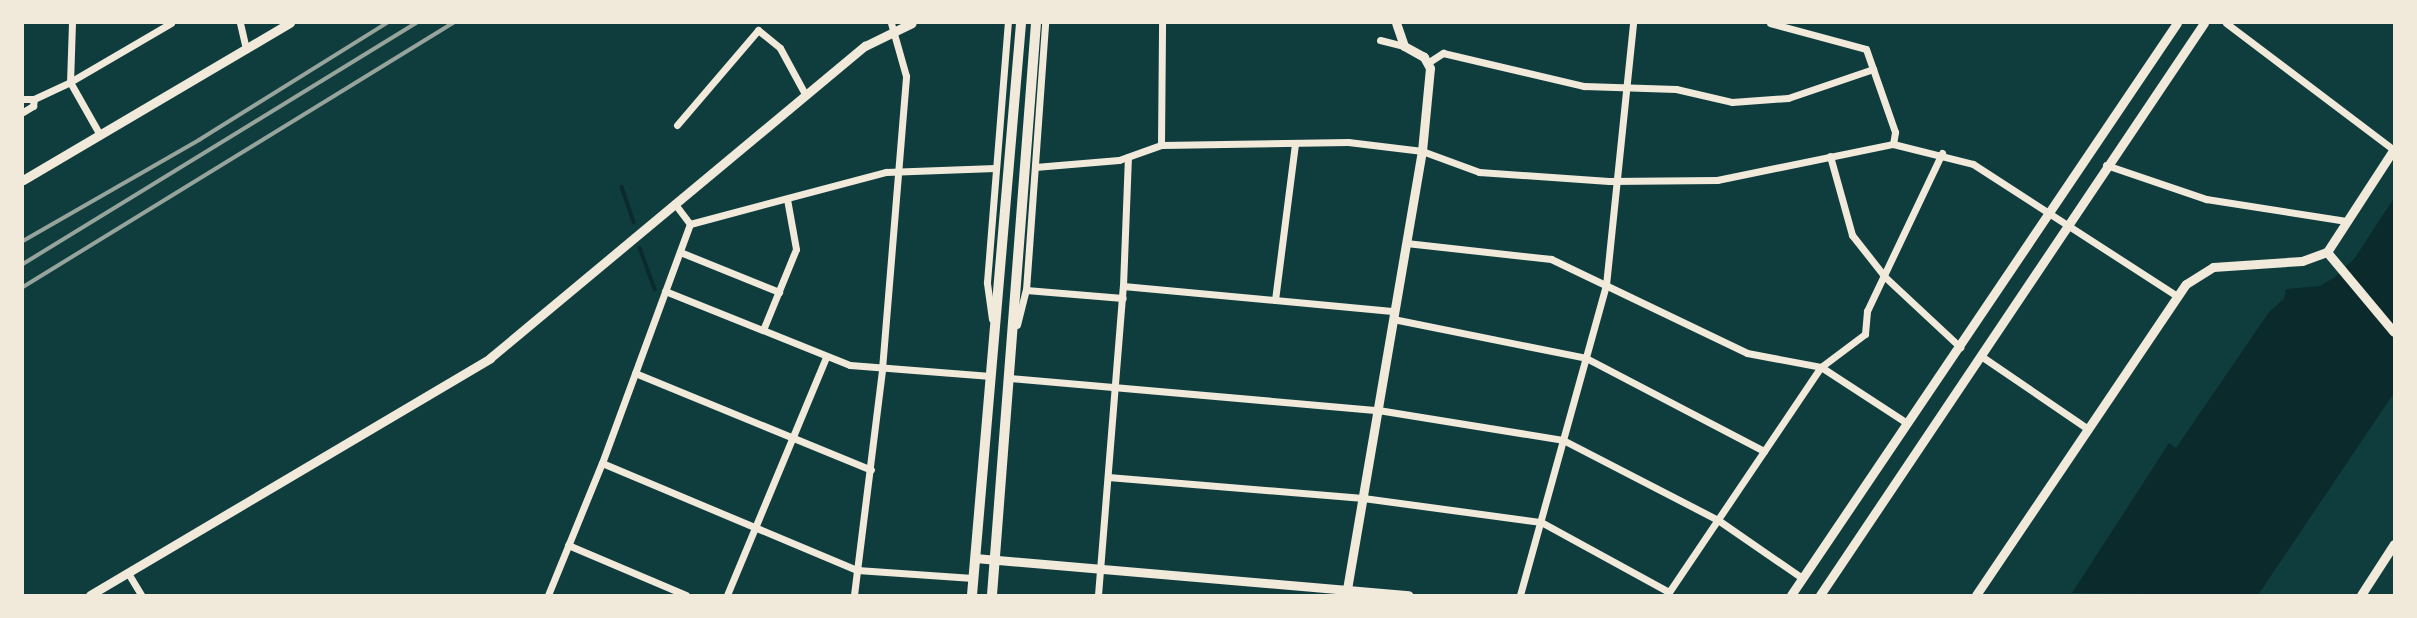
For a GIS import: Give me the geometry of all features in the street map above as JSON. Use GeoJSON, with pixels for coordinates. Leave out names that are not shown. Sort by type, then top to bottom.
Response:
{"type":"FeatureCollection","features":[{"type":"Feature","properties":{"kind":"main road"},"geometry":{"type":"LineString","coordinates":[[972,595],[1021,23]]}},
{"type":"Feature","properties":{"kind":"main road"},"geometry":{"type":"LineString","coordinates":[[992,595],[1036,23]]}},
{"type":"Feature","properties":{"kind":"street"},"geometry":{"type":"LineString","coordinates":[[72,23],[70,82],[100,135]]}},
{"type":"Feature","properties":{"kind":"street"},"geometry":{"type":"LineString","coordinates":[[23,99],[34,99],[70,82],[172,23]]}},
{"type":"Feature","properties":{"kind":"street"},"geometry":{"type":"LineString","coordinates":[[240,23],[246,49]]}},
{"type":"Feature","properties":{"kind":"street"},"geometry":{"type":"LineString","coordinates":[[23,180],[290,23]]}},
{"type":"Feature","properties":{"kind":"street"},"geometry":{"type":"LineString","coordinates":[[677,125],[764,23]]}},
{"type":"Feature","properties":{"kind":"street"},"geometry":{"type":"LineString","coordinates":[[90,595],[489,358],[865,46],[893,26],[912,23]]}},
{"type":"Feature","properties":{"kind":"street"},"geometry":{"type":"LineString","coordinates":[[994,337],[987,282],[1008,23]]}},
{"type":"Feature","properties":{"kind":"street"},"geometry":{"type":"LineString","coordinates":[[1014,336],[1026,290],[1045,23]]}},
{"type":"Feature","properties":{"kind":"street"},"geometry":{"type":"LineString","coordinates":[[1161,145],[1162,23]]}},
{"type":"Feature","properties":{"kind":"street"},"geometry":{"type":"LineString","coordinates":[[1396,23],[1404,46]]}},
{"type":"Feature","properties":{"kind":"street"},"geometry":{"type":"LineString","coordinates":[[1520,595],[1606,285],[1633,23]]}},
{"type":"Feature","properties":{"kind":"street"},"geometry":{"type":"LineString","coordinates":[[1770,23],[1866,49],[1895,132],[1894,144]]}},
{"type":"Feature","properties":{"kind":"street"},"geometry":{"type":"LineString","coordinates":[[1791,595],[2177,23]]}},
{"type":"Feature","properties":{"kind":"street"},"geometry":{"type":"LineString","coordinates":[[1833,595],[1822,592],[1981,356],[2064,226],[2204,23]]}},
{"type":"Feature","properties":{"kind":"street"},"geometry":{"type":"LineString","coordinates":[[1976,595],[2177,296],[2198,274],[2213,267],[2302,261],[2327,253],[2394,150],[2226,23]]}},
{"type":"Feature","properties":{"kind":"street"},"geometry":{"type":"LineString","coordinates":[[854,595],[871,470],[906,76],[893,26]]}},
{"type":"Feature","properties":{"kind":"street"},"geometry":{"type":"LineString","coordinates":[[758,30],[780,48],[805,94]]}},
{"type":"Feature","properties":{"kind":"street"},"geometry":{"type":"LineString","coordinates":[[1380,40],[1404,46],[1429,62]]}},
{"type":"Feature","properties":{"kind":"street"},"geometry":{"type":"LineString","coordinates":[[1347,593],[1422,151],[1429,62],[1443,52],[1584,86],[1676,89],[1732,103],[1769,102],[1873,69]]}},
{"type":"Feature","properties":{"kind":"street"},"geometry":{"type":"LineString","coordinates":[[23,112],[33,106],[34,99]]}},
{"type":"Feature","properties":{"kind":"street"},"geometry":{"type":"LineString","coordinates":[[1035,167],[1085,166],[1128,157],[1161,145],[1348,142],[1422,151],[1479,172],[1618,181],[1717,180],[1894,144],[1942,153],[1973,164],[2064,226],[2177,296]]}},
{"type":"Feature","properties":{"kind":"street"},"geometry":{"type":"LineString","coordinates":[[1275,300],[1295,143]]}},
{"type":"Feature","properties":{"kind":"street"},"geometry":{"type":"LineString","coordinates":[[1108,477],[1363,498],[1541,522],[1668,594],[1821,367],[1864,334],[1867,310],[1942,153]]}},
{"type":"Feature","properties":{"kind":"street"},"geometry":{"type":"LineString","coordinates":[[1830,156],[1852,235],[1885,277],[1960,347]]}},
{"type":"Feature","properties":{"kind":"street"},"geometry":{"type":"LineString","coordinates":[[1098,595],[1124,286],[1128,157]]}},
{"type":"Feature","properties":{"kind":"street"},"geometry":{"type":"LineString","coordinates":[[2106,166],[2206,199],[2346,221]]}},
{"type":"Feature","properties":{"kind":"street"},"geometry":{"type":"LineString","coordinates":[[690,224],[896,172],[995,168]]}},
{"type":"Feature","properties":{"kind":"street"},"geometry":{"type":"LineString","coordinates":[[763,330],[796,249],[787,199]]}},
{"type":"Feature","properties":{"kind":"street"},"geometry":{"type":"LineString","coordinates":[[674,204],[690,224]]}},
{"type":"Feature","properties":{"kind":"street"},"geometry":{"type":"LineString","coordinates":[[548,595],[602,463],[690,224]]}},
{"type":"Feature","properties":{"kind":"street"},"geometry":{"type":"LineString","coordinates":[[1406,243],[1551,259],[1746,353],[1821,367],[1908,423]]}},
{"type":"Feature","properties":{"kind":"street"},"geometry":{"type":"LineString","coordinates":[[680,252],[779,292]]}},
{"type":"Feature","properties":{"kind":"street"},"geometry":{"type":"LineString","coordinates":[[2327,253],[2339,271],[2394,332]]}},
{"type":"Feature","properties":{"kind":"street"},"geometry":{"type":"LineString","coordinates":[[1124,286],[1275,300],[1394,315],[1586,358],[1764,451]]}},
{"type":"Feature","properties":{"kind":"street"},"geometry":{"type":"LineString","coordinates":[[1026,290],[1122,298]]}},
{"type":"Feature","properties":{"kind":"street"},"geometry":{"type":"LineString","coordinates":[[665,291],[826,357],[881,369],[991,376]]}},
{"type":"Feature","properties":{"kind":"street"},"geometry":{"type":"LineString","coordinates":[[1981,356],[2088,429]]}},
{"type":"Feature","properties":{"kind":"street"},"geometry":{"type":"LineString","coordinates":[[727,595],[826,357]]}},
{"type":"Feature","properties":{"kind":"street"},"geometry":{"type":"LineString","coordinates":[[635,373],[871,470]]}},
{"type":"Feature","properties":{"kind":"street"},"geometry":{"type":"LineString","coordinates":[[1010,378],[1378,410],[1563,440],[1718,520],[1802,578]]}},
{"type":"Feature","properties":{"kind":"street"},"geometry":{"type":"LineString","coordinates":[[602,463],[857,570],[973,578]]}},
{"type":"Feature","properties":{"kind":"street"},"geometry":{"type":"LineString","coordinates":[[2361,595],[2394,544]]}},
{"type":"Feature","properties":{"kind":"street"},"geometry":{"type":"LineString","coordinates":[[568,545],[686,595]]}},
{"type":"Feature","properties":{"kind":"street"},"geometry":{"type":"LineString","coordinates":[[975,558],[1347,593],[1408,595]]}},
{"type":"Feature","properties":{"kind":"street"},"geometry":{"type":"LineString","coordinates":[[128,573],[141,595]]}},
{"type":"Feature","properties":{"kind":"water"},"geometry":{"type":"Polygon","coordinates":[[[2394,198],[2394,393],[2258,595],[2072,593],[2169,443],[2176,448],[2269,312],[2284,299],[2286,289],[2320,286],[2335,277],[2354,259],[2394,198]]]}},
{"type":"Feature","properties":{"kind":"waterway"},"geometry":{"type":"LineString","coordinates":[[622,187],[634,222]]}},
{"type":"Feature","properties":{"kind":"waterway"},"geometry":{"type":"LineString","coordinates":[[640,248],[655,289]]}},
{"type":"Feature","properties":{"kind":"railway"},"geometry":{"type":"LineString","coordinates":[[23,241],[199,140],[387,23]]}},
{"type":"Feature","properties":{"kind":"railway"},"geometry":{"type":"LineString","coordinates":[[23,264],[417,23]]}},
{"type":"Feature","properties":{"kind":"railway"},"geometry":{"type":"LineString","coordinates":[[23,287],[453,23]]}}]}
